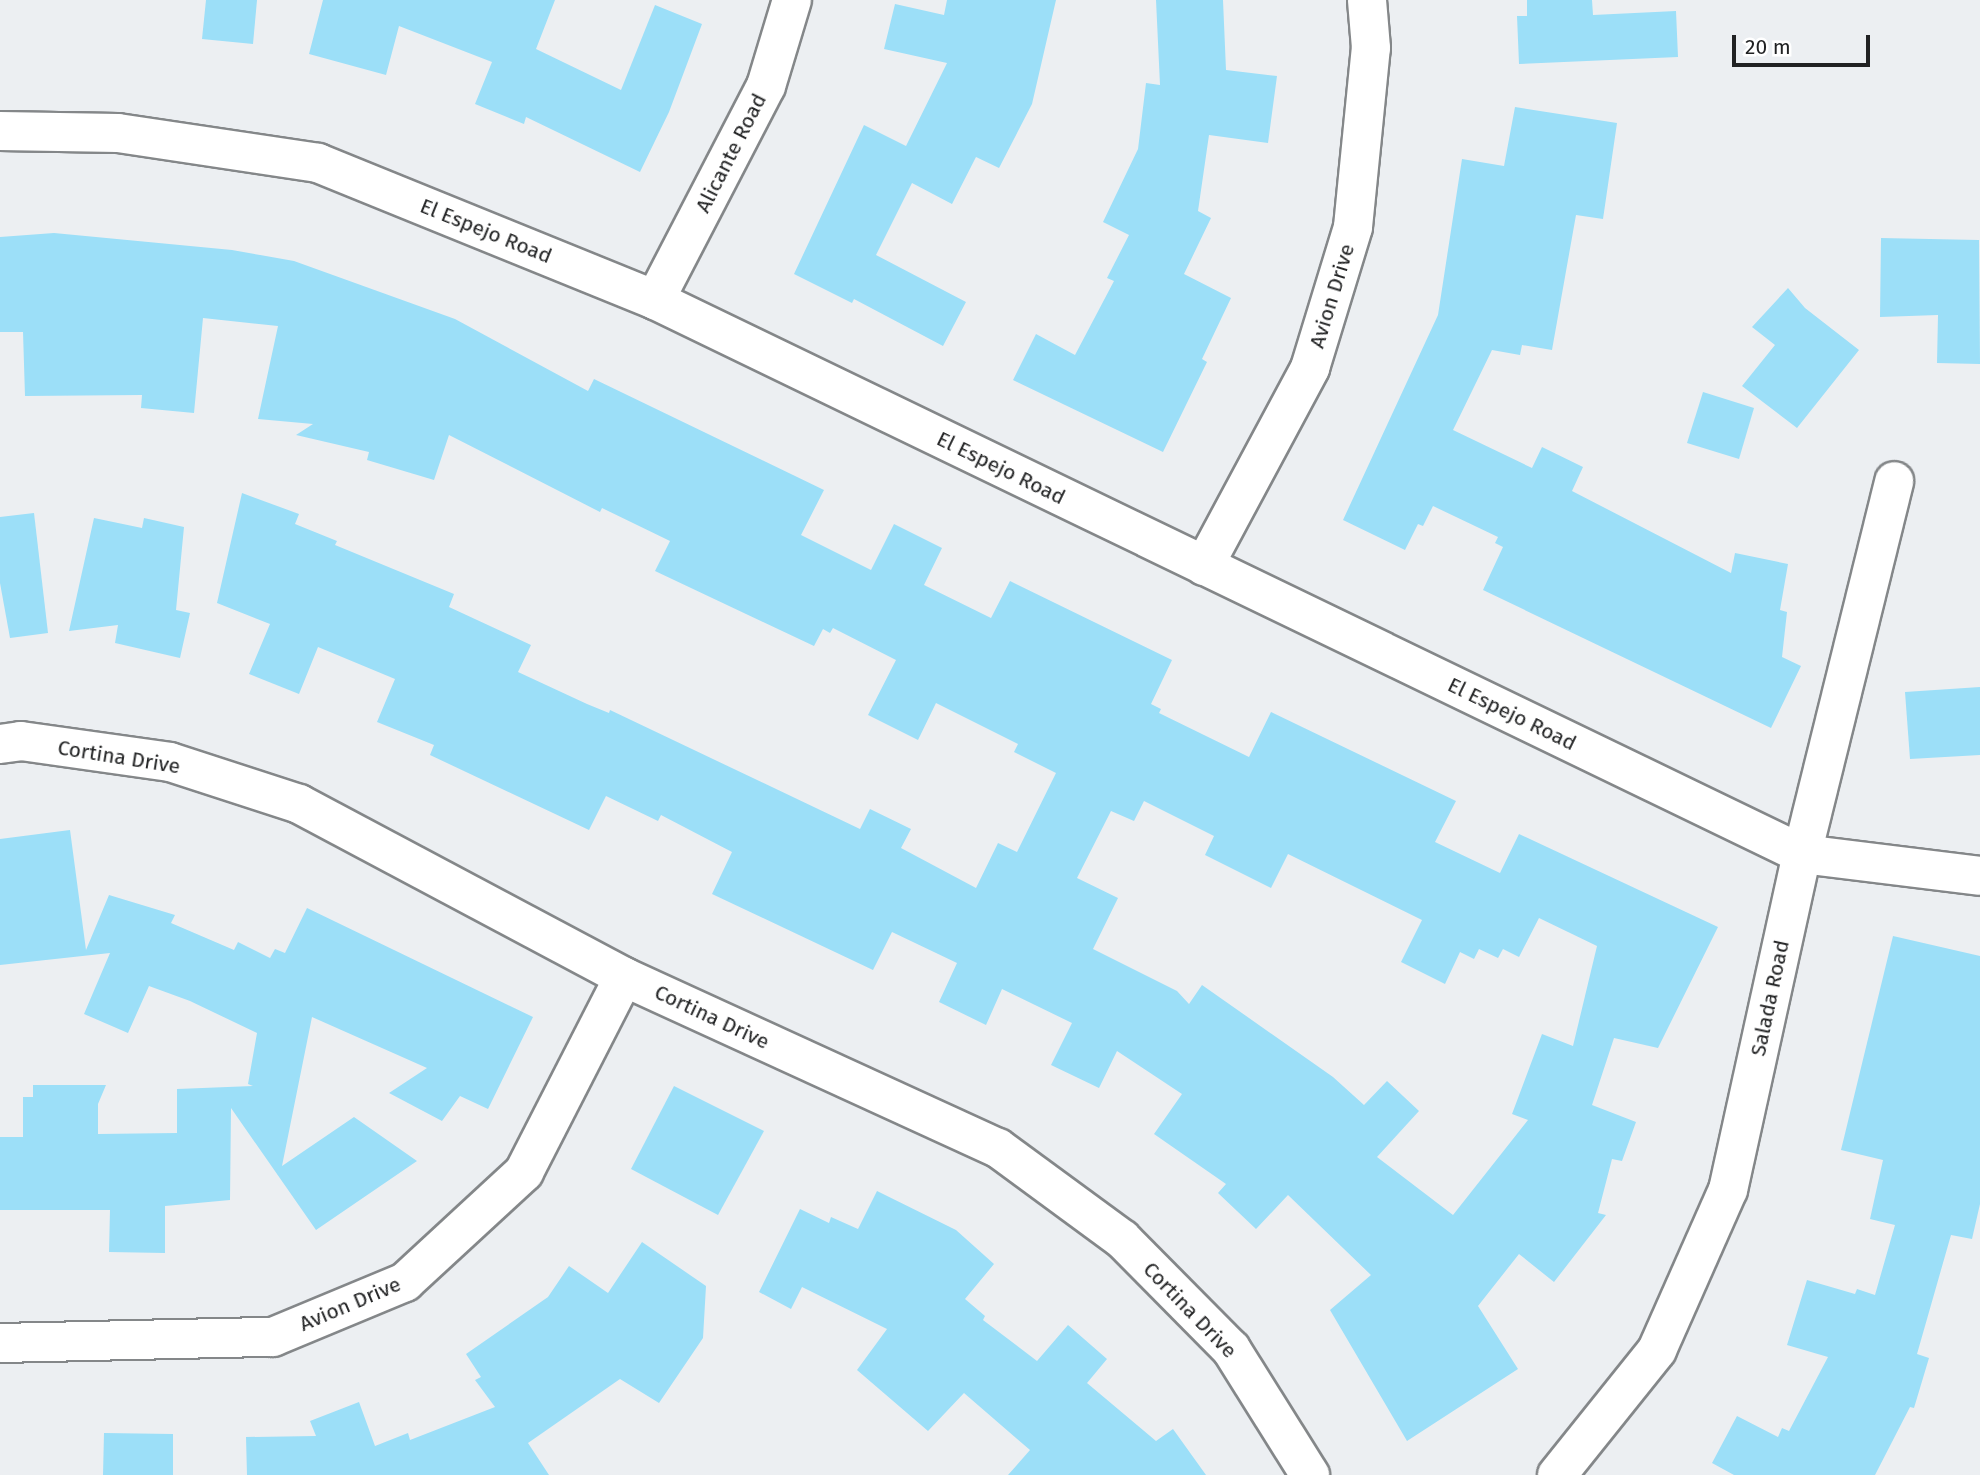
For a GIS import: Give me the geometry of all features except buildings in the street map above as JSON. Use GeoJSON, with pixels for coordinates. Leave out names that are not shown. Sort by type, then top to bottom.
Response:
{"type":"FeatureCollection","features":[{"type":"Feature","properties":{"kind":"street","name":"Alicante Road"},"geometry":{"type":"LineString","coordinates":[[655,300],[766,86],[792,0]]}},
{"type":"Feature","properties":{"kind":"street","name":"Avion Drive"},"geometry":{"type":"LineString","coordinates":[[1204,566],[1310,368],[1353,227],[1371,48],[1367,0]]}},
{"type":"Feature","properties":{"kind":"street","name":"El Espejo Road"},"geometry":{"type":"LineString","coordinates":[[0,131],[118,133],[318,163],[655,300],[1802,854],[1980,876]]}},
{"type":"Feature","properties":{"kind":"street","name":"Salada Road"},"geometry":{"type":"LineString","coordinates":[[1557,1475],[1657,1350],[1728,1190],[1802,854],[1894,481]]}},
{"type":"Feature","properties":{"kind":"street","name":"Cortina Drive"},"geometry":{"type":"LineString","coordinates":[[0,744],[20,741],[170,762],[299,804],[624,977],[998,1148],[1122,1239],[1231,1349],[1310,1475]]}},
{"type":"Feature","properties":{"kind":"street","name":"Avion Drive"},"geometry":{"type":"LineString","coordinates":[[0,1343],[273,1336],[405,1282],[524,1172],[624,977]]}}]}
